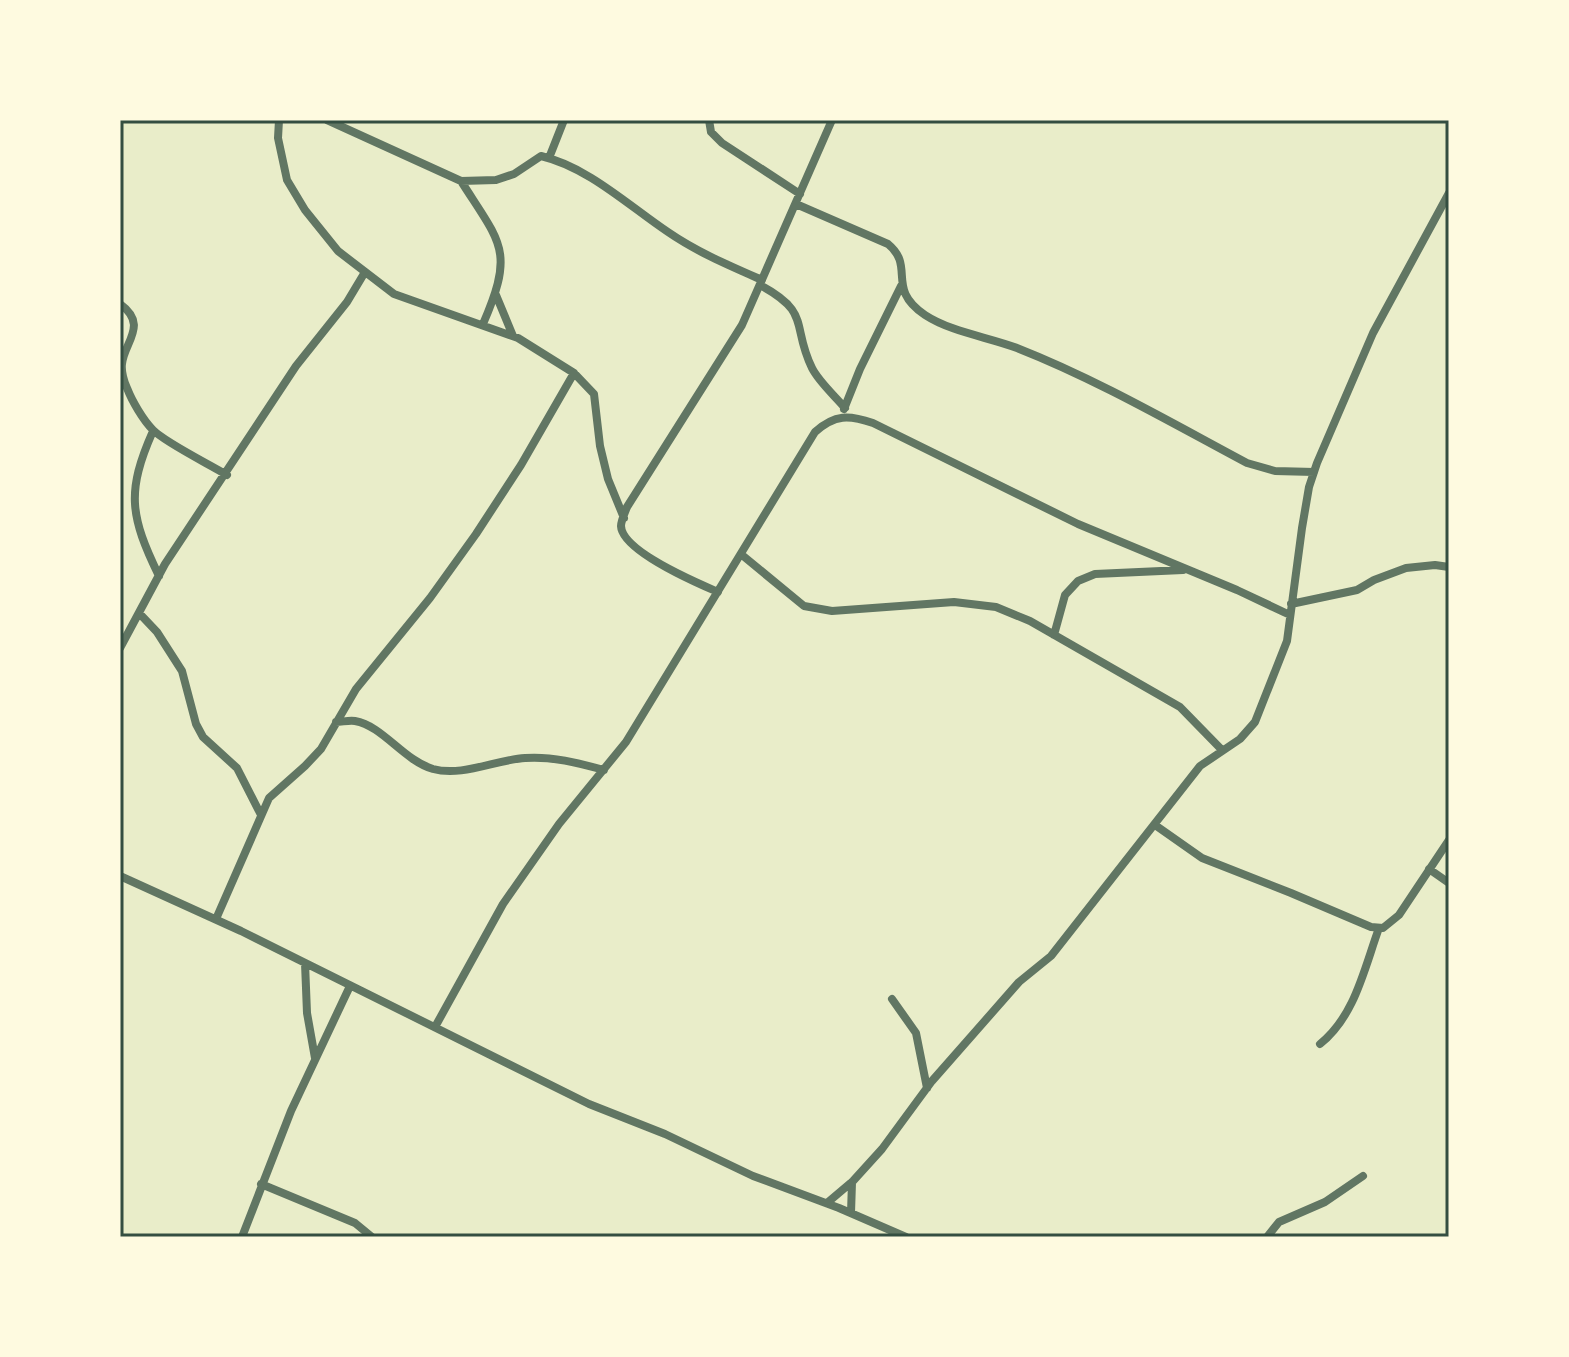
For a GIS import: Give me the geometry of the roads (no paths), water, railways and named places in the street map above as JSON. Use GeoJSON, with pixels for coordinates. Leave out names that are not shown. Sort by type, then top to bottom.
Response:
{"type":"FeatureCollection","features":[{"type":"Feature","properties":{"kind":"street"},"geometry":{"type":"LineString","coordinates":[[279,120],[278,138],[287,180],[305,210],[338,251],[394,294],[513,336],[574,373],[594,394],[602,457],[624,518]]}},
{"type":"Feature","properties":{"kind":"street"},"geometry":{"type":"LineString","coordinates":[[327,120],[461,181],[496,180],[514,174],[541,156],[557,159],[672,235],[761,283],[789,304],[799,320],[812,369],[843,412],[873,423],[1078,524],[1290,615]]}},
{"type":"Feature","properties":{"kind":"street"},"geometry":{"type":"LineString","coordinates":[[549,158],[564,120]]}},
{"type":"Feature","properties":{"kind":"street"},"geometry":{"type":"LineString","coordinates":[[709,120],[711,132],[722,143],[800,194]]}},
{"type":"Feature","properties":{"kind":"street"},"geometry":{"type":"LineString","coordinates":[[718,592],[694,582],[627,541],[621,526],[627,507],[742,325],[832,120]]}},
{"type":"Feature","properties":{"kind":"street"},"geometry":{"type":"LineString","coordinates":[[461,181],[488,221],[502,251],[496,295],[483,324]]}},
{"type":"Feature","properties":{"kind":"street"},"geometry":{"type":"LineString","coordinates":[[827,1203],[853,1181],[882,1149],[927,1088],[1019,982],[1051,956],[1200,766],[1240,739],[1255,722],[1287,641],[1309,487],[1314,472],[1373,333],[1449,193]]}},
{"type":"Feature","properties":{"kind":"street"},"geometry":{"type":"LineString","coordinates":[[796,204],[888,244],[895,250],[900,262],[901,286],[905,297],[927,316],[1017,348],[1247,463],[1275,471],[1314,472]]}},
{"type":"Feature","properties":{"kind":"street"},"geometry":{"type":"LineString","coordinates":[[120,648],[159,576],[296,366],[347,302],[365,272]]}},
{"type":"Feature","properties":{"kind":"street"},"geometry":{"type":"LineString","coordinates":[[435,1027],[503,904],[559,824],[626,742],[815,432],[843,412],[860,369],[901,286]]}},
{"type":"Feature","properties":{"kind":"street"},"geometry":{"type":"LineString","coordinates":[[496,295],[513,336]]}},
{"type":"Feature","properties":{"kind":"street"},"geometry":{"type":"LineString","coordinates":[[120,304],[127,309],[134,325],[133,338],[122,361],[127,390],[153,431],[227,475]]}},
{"type":"Feature","properties":{"kind":"street"},"geometry":{"type":"LineString","coordinates":[[216,919],[269,798],[321,749],[356,689],[430,598],[476,534],[521,465],[574,373]]}},
{"type":"Feature","properties":{"kind":"street"},"geometry":{"type":"LineString","coordinates":[[153,431],[138,464],[133,492],[135,515],[159,576]]}},
{"type":"Feature","properties":{"kind":"street"},"geometry":{"type":"LineString","coordinates":[[742,555],[804,606],[832,611],[954,602],[996,607],[1030,621],[1180,707],[1221,749]]}},
{"type":"Feature","properties":{"kind":"street"},"geometry":{"type":"LineString","coordinates":[[1291,604],[1357,590],[1406,568],[1449,567]]}},
{"type":"Feature","properties":{"kind":"street"},"geometry":{"type":"LineString","coordinates":[[1054,635],[1065,595],[1078,581],[1095,574],[1186,570]]}},
{"type":"Feature","properties":{"kind":"street"},"geometry":{"type":"LineString","coordinates":[[139,613],[157,632],[182,671],[196,724],[203,737],[237,768],[261,815]]}},
{"type":"Feature","properties":{"kind":"street"},"geometry":{"type":"LineString","coordinates":[[336,722],[354,721],[370,727],[413,761],[436,770],[456,770],[524,758],[559,759],[604,770]]}},
{"type":"Feature","properties":{"kind":"street"},"geometry":{"type":"LineString","coordinates":[[1155,825],[1202,858],[1379,928],[1399,915],[1449,840]]}},
{"type":"Feature","properties":{"kind":"street"},"geometry":{"type":"LineString","coordinates":[[1429,869],[1449,883]]}},
{"type":"Feature","properties":{"kind":"street"},"geometry":{"type":"LineString","coordinates":[[120,876],[216,919],[589,1104],[665,1134],[753,1176],[851,1213],[887,1233],[906,1237]]}},
{"type":"Feature","properties":{"kind":"street"},"geometry":{"type":"LineString","coordinates":[[1320,1044],[1337,1031],[1346,1017],[1379,928]]}},
{"type":"Feature","properties":{"kind":"street"},"geometry":{"type":"LineString","coordinates":[[305,963],[307,1013],[315,1058]]}},
{"type":"Feature","properties":{"kind":"street"},"geometry":{"type":"LineString","coordinates":[[242,1237],[261,1184],[315,1058],[350,986]]}},
{"type":"Feature","properties":{"kind":"street"},"geometry":{"type":"LineString","coordinates":[[892,999],[916,1033],[927,1088]]}},
{"type":"Feature","properties":{"kind":"street"},"geometry":{"type":"LineString","coordinates":[[1267,1237],[1279,1222],[1325,1202],[1363,1176]]}},
{"type":"Feature","properties":{"kind":"street"},"geometry":{"type":"LineString","coordinates":[[851,1213],[853,1181]]}},
{"type":"Feature","properties":{"kind":"street"},"geometry":{"type":"LineString","coordinates":[[261,1184],[355,1223],[372,1237]]}}]}
